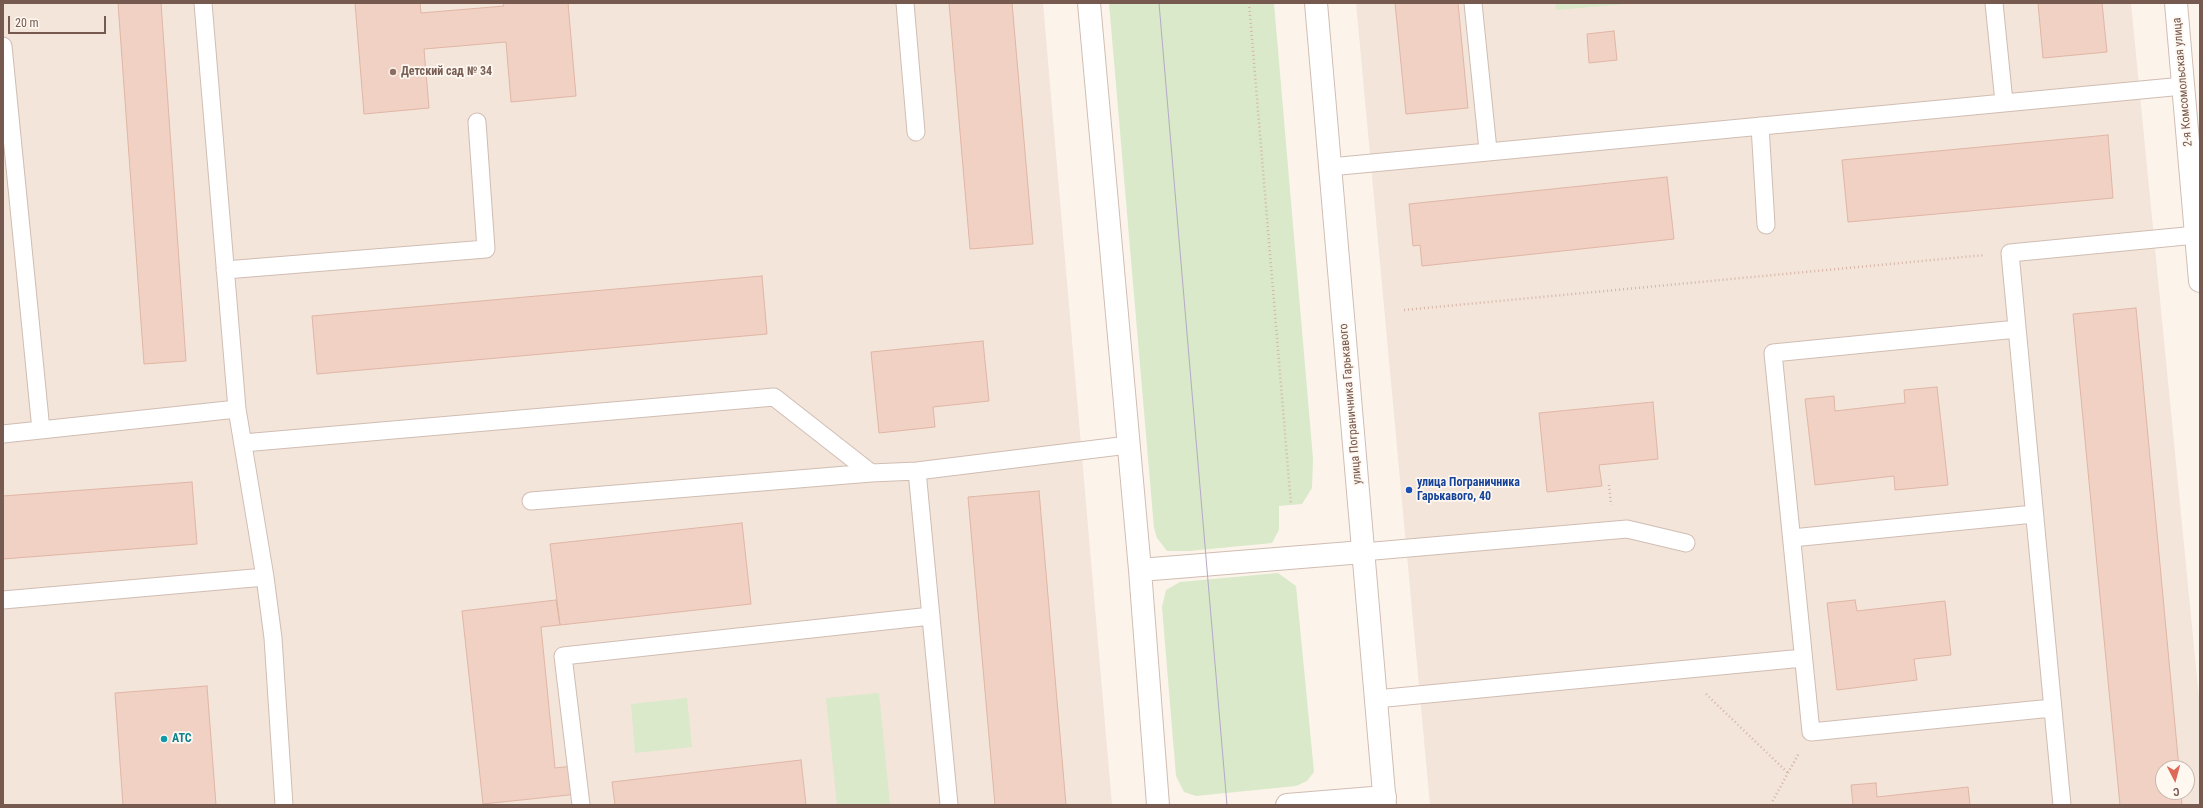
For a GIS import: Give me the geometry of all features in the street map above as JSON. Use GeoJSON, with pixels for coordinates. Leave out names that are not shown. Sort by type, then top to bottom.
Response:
{"type":"FeatureCollection","features":[{"type":"Feature","properties":{"kind":"street"},"geometry":{"type":"LineString","coordinates":[[1089,3],[1140,570],[1158,805]]}},
{"type":"Feature","properties":{"kind":"street","name":"улица Пограничника Гарькавого"},"geometry":{"type":"LineString","coordinates":[[1316,3],[1385,801]]}},
{"type":"Feature","properties":{"kind":"street","name":"2-я Комсомольская улица"},"geometry":{"type":"LineString","coordinates":[[2176,3],[2200,280]]}},
{"type":"Feature","properties":{"kind":"street"},"geometry":{"type":"LineString","coordinates":[[1140,570],[1363,552]]}},
{"type":"Feature","properties":{"kind":"street"},"geometry":{"type":"LineString","coordinates":[[1286,805],[1385,801]]}},
{"type":"Feature","properties":{"kind":"lane"},"geometry":{"type":"LineString","coordinates":[[203,3],[237,409],[265,577],[273,638],[284,805]]}},
{"type":"Feature","properties":{"kind":"lane"},"geometry":{"type":"LineString","coordinates":[[905,3],[916,132]]}},
{"type":"Feature","properties":{"kind":"lane"},"geometry":{"type":"LineString","coordinates":[[1473,3],[1488,150]]}},
{"type":"Feature","properties":{"kind":"lane"},"geometry":{"type":"LineString","coordinates":[[1994,3],[2004,102]]}},
{"type":"Feature","properties":{"kind":"lane"},"geometry":{"type":"LineString","coordinates":[[3,46],[41,430]]}},
{"type":"Feature","properties":{"kind":"lane"},"geometry":{"type":"LineString","coordinates":[[1330,167],[1488,150],[2183,86]]}},
{"type":"Feature","properties":{"kind":"lane"},"geometry":{"type":"LineString","coordinates":[[225,270],[486,249],[476,122]]}},
{"type":"Feature","properties":{"kind":"lane"},"geometry":{"type":"LineString","coordinates":[[1760,126],[1766,225]]}},
{"type":"Feature","properties":{"kind":"lane"},"geometry":{"type":"LineString","coordinates":[[2062,805],[2010,253],[2196,235]]}},
{"type":"Feature","properties":{"kind":"lane"},"geometry":{"type":"LineString","coordinates":[[2017,329],[1773,353],[1811,732],[2052,708]]}},
{"type":"Feature","properties":{"kind":"lane"},"geometry":{"type":"LineString","coordinates":[[243,443],[774,397],[871,473]]}},
{"type":"Feature","properties":{"kind":"lane"},"geometry":{"type":"LineString","coordinates":[[3,434],[237,409]]}},
{"type":"Feature","properties":{"kind":"lane"},"geometry":{"type":"LineString","coordinates":[[531,501],[871,473],[917,471],[1128,445]]}},
{"type":"Feature","properties":{"kind":"lane"},"geometry":{"type":"LineString","coordinates":[[917,471],[949,805]]}},
{"type":"Feature","properties":{"kind":"lane"},"geometry":{"type":"LineString","coordinates":[[1792,538],[2034,514]]}},
{"type":"Feature","properties":{"kind":"lane"},"geometry":{"type":"LineString","coordinates":[[1363,552],[1627,528],[1686,543]]}},
{"type":"Feature","properties":{"kind":"lane"},"geometry":{"type":"LineString","coordinates":[[3,600],[265,577]]}},
{"type":"Feature","properties":{"kind":"lane"},"geometry":{"type":"LineString","coordinates":[[581,805],[563,656],[931,616]]}},
{"type":"Feature","properties":{"kind":"lane"},"geometry":{"type":"LineString","coordinates":[[1376,699],[1804,658]]}},
{"type":"Feature","properties":{"kind":"path"},"geometry":{"type":"LineString","coordinates":[[1250,3],[1291,505]]}},
{"type":"Feature","properties":{"kind":"path"},"geometry":{"type":"LineString","coordinates":[[1404,310],[2010,253]]}},
{"type":"Feature","properties":{"kind":"path"},"geometry":{"type":"LineString","coordinates":[[1680,669],[1788,773]]}},
{"type":"Feature","properties":{"kind":"path"},"geometry":{"type":"LineString","coordinates":[[1772,805],[1772,802],[1811,732]]}},
{"type":"Feature","properties":{"kind":"shaded area"},"geometry":{"type":"Polygon","coordinates":[[[3,3],[1043,3],[1112,805],[3,805],[3,3]]]}},
{"type":"Feature","properties":{"kind":"shaded area"},"geometry":{"type":"Polygon","coordinates":[[[1356,3],[2131,3],[2200,708],[2200,805],[1430,805],[1356,3]]]}},
{"type":"Feature","properties":{"kind":"green space"},"geometry":{"type":"Polygon","coordinates":[[[1109,3],[1274,3],[1313,459],[1312,488],[1302,504],[1279,506],[1279,530],[1272,543],[1189,551],[1167,551],[1157,538],[1154,528],[1109,3]]]}},
{"type":"Feature","properties":{"kind":"green space"},"geometry":{"type":"Polygon","coordinates":[[[1555,3],[1638,3],[1556,10],[1555,3]]]}},
{"type":"Feature","properties":{"kind":"green space"},"geometry":{"type":"Polygon","coordinates":[[[1278,573],[1296,586],[1314,772],[1307,781],[1296,786],[1196,796],[1184,792],[1176,776],[1162,607],[1166,590],[1180,582],[1278,573]]]}},
{"type":"Feature","properties":{"kind":"green space"},"geometry":{"type":"Polygon","coordinates":[[[879,693],[890,805],[837,805],[826,698],[879,693]]]}},
{"type":"Feature","properties":{"kind":"green space"},"geometry":{"type":"Polygon","coordinates":[[[687,698],[692,747],[635,753],[631,704],[687,698]]]}},
{"type":"Feature","properties":{"kind":"building"},"geometry":{"type":"Polygon","coordinates":[[[118,3],[161,3],[186,361],[144,364],[118,3]]]}},
{"type":"Feature","properties":{"kind":"building","name":"Детский сад № 34"},"geometry":{"type":"Polygon","coordinates":[[[355,3],[420,3],[421,13],[504,6],[503,3],[568,3],[576,96],[511,102],[506,42],[424,49],[429,108],[364,114],[355,3]]]}},
{"type":"Feature","properties":{"kind":"building"},"geometry":{"type":"Polygon","coordinates":[[[949,3],[1012,3],[1033,244],[970,249],[949,3]]]}},
{"type":"Feature","properties":{"kind":"building"},"geometry":{"type":"Polygon","coordinates":[[[1395,3],[1458,3],[1468,108],[1406,114],[1395,3]]]}},
{"type":"Feature","properties":{"kind":"building"},"geometry":{"type":"Polygon","coordinates":[[[2038,3],[2102,3],[2107,52],[2043,58],[2038,3]]]}},
{"type":"Feature","properties":{"kind":"building"},"geometry":{"type":"Polygon","coordinates":[[[1614,31],[1617,60],[1589,63],[1587,34],[1614,31]]]}},
{"type":"Feature","properties":{"kind":"building"},"geometry":{"type":"Polygon","coordinates":[[[2108,135],[2113,198],[1848,222],[1842,160],[2108,135]]]}},
{"type":"Feature","properties":{"kind":"building"},"geometry":{"type":"Polygon","coordinates":[[[1667,177],[1674,239],[1422,266],[1420,245],[1413,246],[1409,204],[1667,177]]]}},
{"type":"Feature","properties":{"kind":"building"},"geometry":{"type":"Polygon","coordinates":[[[762,276],[767,334],[317,374],[312,316],[762,276]]]}},
{"type":"Feature","properties":{"kind":"building"},"geometry":{"type":"Polygon","coordinates":[[[2136,308],[2178,760],[2155,760],[2155,800],[2182,800],[2182,805],[2120,805],[2073,314],[2136,308]]]}},
{"type":"Feature","properties":{"kind":"building"},"geometry":{"type":"Polygon","coordinates":[[[983,341],[989,401],[933,407],[935,427],[879,433],[871,352],[983,341]]]}},
{"type":"Feature","properties":{"kind":"building"},"geometry":{"type":"Polygon","coordinates":[[[1937,387],[1948,485],[1895,490],[1894,476],[1815,485],[1805,399],[1834,396],[1835,411],[1905,403],[1904,390],[1937,387]]]}},
{"type":"Feature","properties":{"kind":"building"},"geometry":{"type":"Polygon","coordinates":[[[1653,402],[1658,459],[1599,465],[1602,486],[1547,492],[1539,413],[1653,402]]]}},
{"type":"Feature","properties":{"kind":"building"},"geometry":{"type":"Polygon","coordinates":[[[192,482],[197,544],[3,559],[3,496],[192,482]]]}},
{"type":"Feature","properties":{"kind":"building"},"geometry":{"type":"Polygon","coordinates":[[[1039,491],[1066,805],[995,805],[968,497],[1039,491]]]}},
{"type":"Feature","properties":{"kind":"building"},"geometry":{"type":"Polygon","coordinates":[[[742,523],[751,604],[560,625],[550,544],[742,523]]]}},
{"type":"Feature","properties":{"kind":"building"},"geometry":{"type":"Polygon","coordinates":[[[556,600],[560,625],[541,627],[555,768],[573,766],[578,794],[483,804],[462,611],[556,600]]]}},
{"type":"Feature","properties":{"kind":"building"},"geometry":{"type":"Polygon","coordinates":[[[1855,600],[1857,611],[1945,601],[1951,655],[1914,659],[1917,680],[1837,690],[1827,603],[1855,600]]]}},
{"type":"Feature","properties":{"kind":"building","name":"АТС"},"geometry":{"type":"Polygon","coordinates":[[[207,686],[216,805],[123,805],[115,693],[207,686]]]}},
{"type":"Feature","properties":{"kind":"building"},"geometry":{"type":"Polygon","coordinates":[[[801,760],[806,805],[615,805],[612,782],[801,760]]]}},
{"type":"Feature","properties":{"kind":"building"},"geometry":{"type":"Polygon","coordinates":[[[1876,783],[1877,797],[1968,787],[1970,805],[1853,805],[1851,785],[1876,783]]]}},
{"type":"Feature","properties":{"kind":"tram line"},"geometry":{"type":"LineString","coordinates":[[1159,3],[1227,805]]}},
{"type":"Feature","properties":{"kind":"place","name":"Детский сад № 34"},"geometry":{"type":"Point","coordinates":[393,72]}},
{"type":"Feature","properties":{"kind":"place","name":"улица Пограничника Гарькавого, 40"},"geometry":{"type":"Point","coordinates":[1409,490]}},
{"type":"Feature","properties":{"kind":"place","name":"АТС"},"geometry":{"type":"Point","coordinates":[164,739]}}]}
